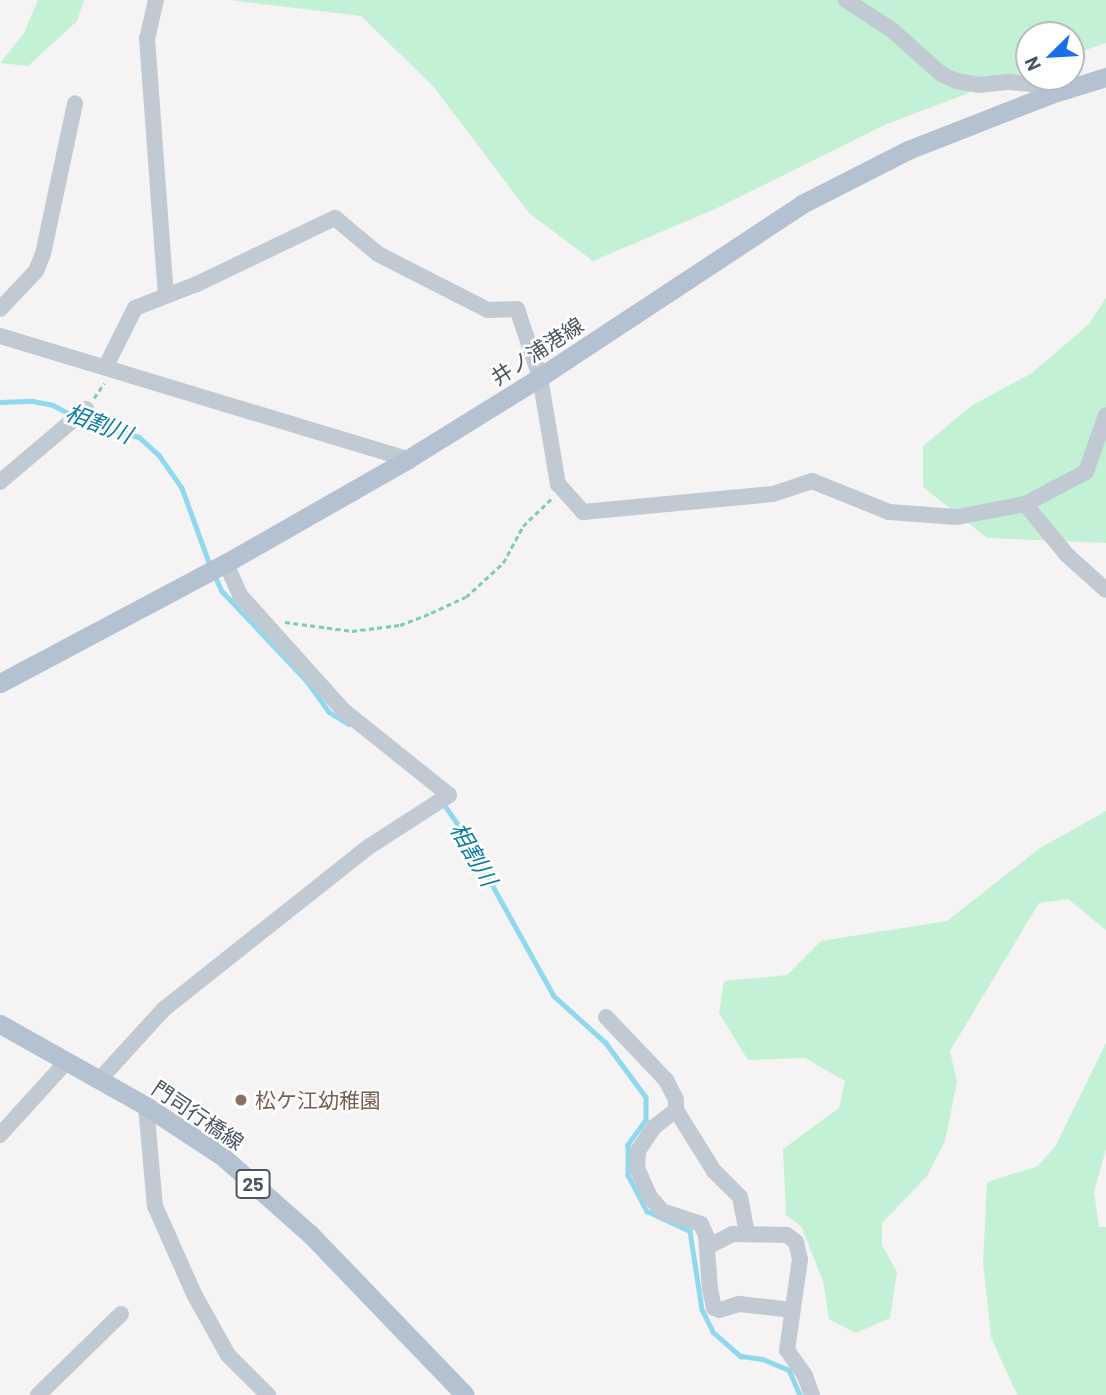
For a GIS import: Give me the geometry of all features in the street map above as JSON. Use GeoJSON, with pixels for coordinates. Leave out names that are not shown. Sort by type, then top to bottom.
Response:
{"type":"FeatureCollection","features":[{"type":"Feature","properties":{"kind":"main road","name":"井ノ浦港線"},"geometry":{"type":"LineString","coordinates":[[0,683],[226,563],[408,459],[540,377],[802,204],[908,150],[1051,94],[1106,77]]}},
{"type":"Feature","properties":{"kind":"main road","name":"門司行橋線"},"geometry":{"type":"LineString","coordinates":[[0,1024],[146,1106],[222,1156],[310,1234],[465,1395]]}},
{"type":"Feature","properties":{"kind":"street"},"geometry":{"type":"LineString","coordinates":[[156,0],[147,38],[166,294]]}},
{"type":"Feature","properties":{"kind":"street"},"geometry":{"type":"LineString","coordinates":[[846,0],[892,30],[941,74],[957,81],[979,85],[1009,82],[1031,84],[1051,94]]}},
{"type":"Feature","properties":{"kind":"street"},"geometry":{"type":"LineString","coordinates":[[0,309],[36,271],[43,254],[75,103]]}},
{"type":"Feature","properties":{"kind":"street"},"geometry":{"type":"LineString","coordinates":[[110,367],[135,308],[197,284],[335,218],[378,254],[488,310],[517,309],[540,377],[561,489],[583,512],[773,494],[812,481],[889,512],[957,517],[1025,504],[1086,472],[1106,415]]}},
{"type":"Feature","properties":{"kind":"street"},"geometry":{"type":"LineString","coordinates":[[0,336],[408,459]]}},
{"type":"Feature","properties":{"kind":"street"},"geometry":{"type":"LineString","coordinates":[[0,482],[86,409]]}},
{"type":"Feature","properties":{"kind":"street"},"geometry":{"type":"LineString","coordinates":[[1025,504],[1067,555],[1106,590]]}},
{"type":"Feature","properties":{"kind":"street"},"geometry":{"type":"LineString","coordinates":[[100,1079],[164,1009],[370,846],[449,795],[344,711],[240,595],[226,563]]}},
{"type":"Feature","properties":{"kind":"street"},"geometry":{"type":"LineString","coordinates":[[606,1017],[666,1080],[676,1100],[676,1110],[714,1171],[740,1197],[747,1234]]}},
{"type":"Feature","properties":{"kind":"street"},"geometry":{"type":"LineString","coordinates":[[0,1135],[67,1061]]}},
{"type":"Feature","properties":{"kind":"street"},"geometry":{"type":"LineString","coordinates":[[146,1106],[155,1206],[194,1294],[229,1355],[268,1395]]}},
{"type":"Feature","properties":{"kind":"street"},"geometry":{"type":"LineString","coordinates":[[676,1110],[653,1127],[638,1151],[637,1168],[650,1197],[662,1211],[701,1224],[707,1247],[714,1308],[719,1310],[739,1304],[793,1310]]}},
{"type":"Feature","properties":{"kind":"street"},"geometry":{"type":"LineString","coordinates":[[707,1247],[732,1234],[787,1235],[796,1242],[800,1259],[787,1350],[805,1376],[812,1395]]}},
{"type":"Feature","properties":{"kind":"street"},"geometry":{"type":"LineString","coordinates":[[38,1395],[121,1314]]}},
{"type":"Feature","properties":{"kind":"path"},"geometry":{"type":"LineString","coordinates":[[86,409],[110,367]]}},
{"type":"Feature","properties":{"kind":"path"},"geometry":{"type":"LineString","coordinates":[[264,620],[352,631],[400,625],[432,613],[466,597],[503,563],[523,526],[561,489]]}},
{"type":"Feature","properties":{"kind":"green space"},"geometry":{"type":"Polygon","coordinates":[[[38,0],[84,0],[77,21],[28,66],[0,63],[24,33],[38,0]]]}},
{"type":"Feature","properties":{"kind":"green space"},"geometry":{"type":"Polygon","coordinates":[[[229,0],[1106,0],[1106,43],[1085,50],[1085,21],[1015,21],[1015,75],[887,124],[715,209],[593,261],[529,213],[433,86],[361,16],[229,0]]]}},
{"type":"Feature","properties":{"kind":"green space"},"geometry":{"type":"Polygon","coordinates":[[[1106,298],[1106,543],[987,538],[923,487],[923,446],[971,406],[1032,373],[1089,324],[1106,298]]]}},
{"type":"Feature","properties":{"kind":"green space"},"geometry":{"type":"Polygon","coordinates":[[[1106,811],[1106,930],[1068,899],[1039,903],[950,1051],[957,1082],[945,1141],[927,1176],[882,1223],[882,1245],[897,1272],[890,1318],[856,1333],[829,1319],[823,1281],[801,1226],[786,1215],[783,1149],[839,1108],[845,1081],[805,1058],[748,1060],[719,1013],[724,981],[787,975],[821,941],[947,921],[1040,848],[1106,811]]]}},
{"type":"Feature","properties":{"kind":"green space"},"geometry":{"type":"Polygon","coordinates":[[[1106,1043],[1106,1149],[1094,1192],[1099,1227],[1106,1227],[1106,1395],[1017,1395],[991,1337],[983,1262],[987,1182],[1038,1166],[1056,1145],[1106,1043]]]}},
{"type":"Feature","properties":{"kind":"waterway","name":"相割川"},"geometry":{"type":"LineString","coordinates":[[0,402],[33,401],[53,405],[72,415]]}},
{"type":"Feature","properties":{"kind":"waterway","name":"相割川"},"geometry":{"type":"LineString","coordinates":[[80,419],[139,437],[159,455],[182,488],[210,565]]}},
{"type":"Feature","properties":{"kind":"waterway","name":"相割川"},"geometry":{"type":"LineString","coordinates":[[215,576],[222,591],[306,680],[329,712],[349,724]]}},
{"type":"Feature","properties":{"kind":"waterway","name":"相割川"},"geometry":{"type":"LineString","coordinates":[[443,803],[460,827],[554,996],[606,1043],[646,1097],[646,1120],[628,1145],[628,1175],[647,1211],[690,1231],[702,1309],[713,1332],[741,1356],[763,1359],[789,1370],[800,1395]]}},
{"type":"Feature","properties":{"kind":"place","name":"松ケ江幼稚園"},"geometry":{"type":"Point","coordinates":[241,1100]}}]}
